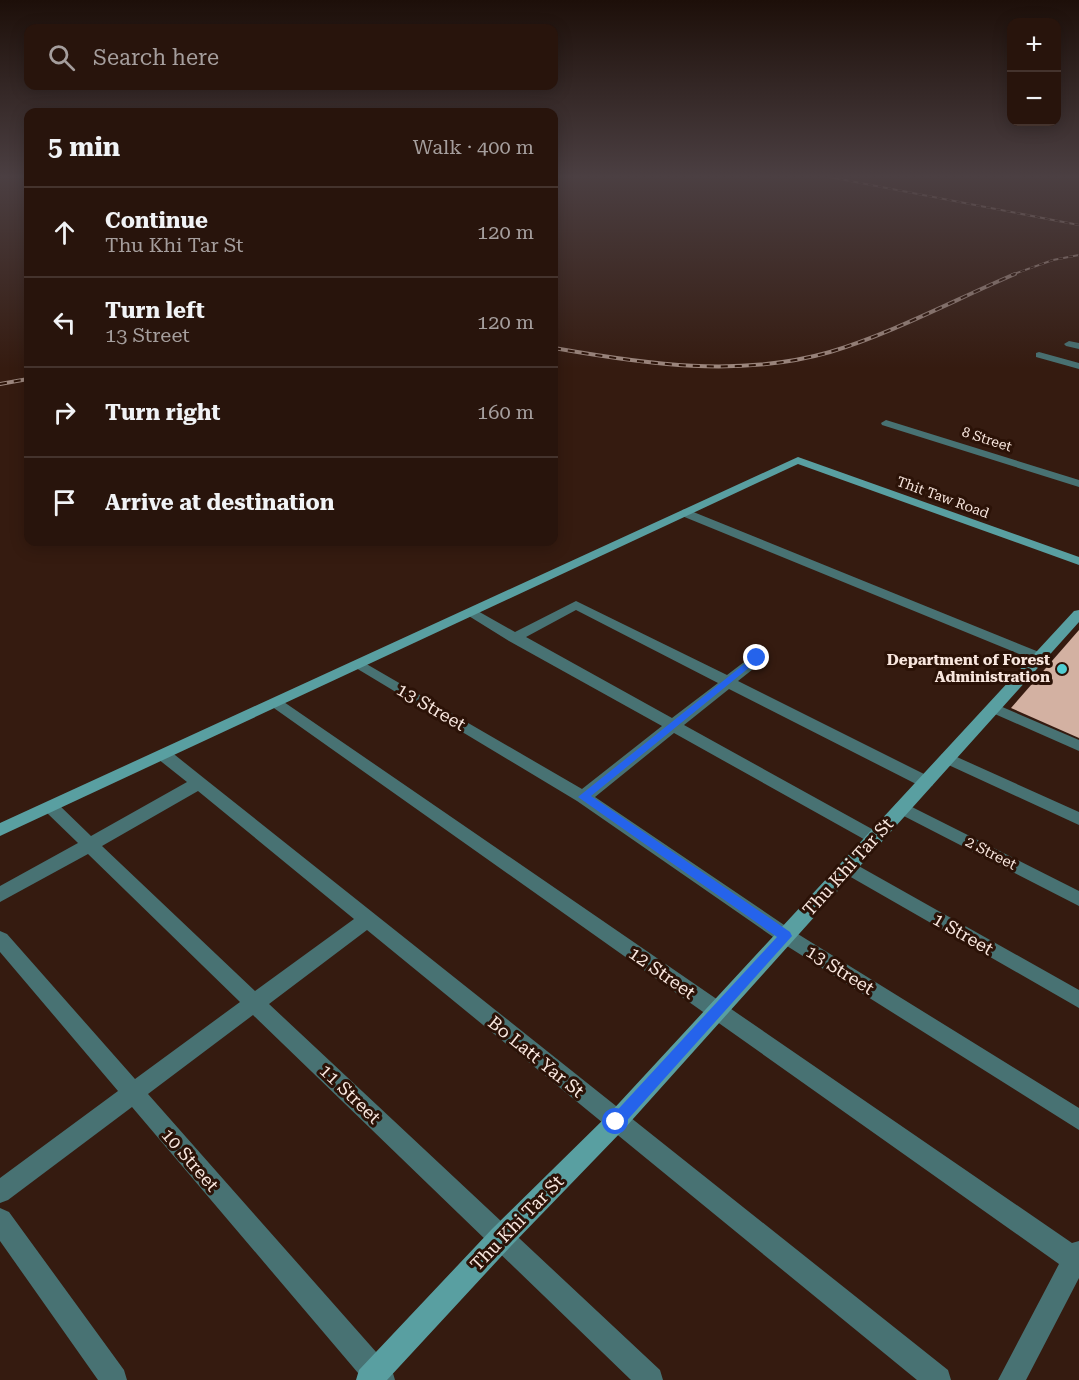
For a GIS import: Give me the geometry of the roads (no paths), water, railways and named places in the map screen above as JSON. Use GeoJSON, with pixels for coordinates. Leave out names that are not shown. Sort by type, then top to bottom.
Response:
{"type":"FeatureCollection","features":[{"type":"Feature","properties":{"kind":"street"},"geometry":{"type":"LineString","coordinates":[[1069,344],[1079,346]]}},
{"type":"Feature","properties":{"kind":"street"},"geometry":{"type":"LineString","coordinates":[[1039,356],[1079,366]]}},
{"type":"Feature","properties":{"kind":"street","name":"8 Street"},"geometry":{"type":"LineString","coordinates":[[886,423],[1079,484]]}},
{"type":"Feature","properties":{"kind":"street","name":"Thit Taw Road"},"geometry":{"type":"LineString","coordinates":[[686,513],[798,460],[1079,561]]}},
{"type":"Feature","properties":{"kind":"street"},"geometry":{"type":"LineString","coordinates":[[0,830],[686,513],[1040,657]]}},
{"type":"Feature","properties":{"kind":"street"},"geometry":{"type":"LineString","coordinates":[[514,638],[576,605],[926,782]]}},
{"type":"Feature","properties":{"kind":"street"},"geometry":{"type":"LineString","coordinates":[[471,613],[875,837]]}},
{"type":"Feature","properties":{"kind":"street","name":"Thu Khi Tar St"},"geometry":{"type":"LineString","coordinates":[[375,1378],[501,1238],[616,1122],[1079,614]]}},
{"type":"Feature","properties":{"kind":"street"},"geometry":{"type":"LineString","coordinates":[[583,797],[757,658]]}},
{"type":"Feature","properties":{"kind":"street","name":"13 Street"},"geometry":{"type":"LineString","coordinates":[[358,664],[583,797],[786,936],[1079,1120]]}},
{"type":"Feature","properties":{"kind":"street","name":"12 Street"},"geometry":{"type":"LineString","coordinates":[[276,703],[717,1011],[1078,1258]]}},
{"type":"Feature","properties":{"kind":"street"},"geometry":{"type":"LineString","coordinates":[[993,708],[1079,746]]}},
{"type":"Feature","properties":{"kind":"street","name":"Bo Latt Yar St"},"geometry":{"type":"LineString","coordinates":[[164,754],[366,920],[938,1380]]}},
{"type":"Feature","properties":{"kind":"street"},"geometry":{"type":"LineString","coordinates":[[948,758],[1079,819]]}},
{"type":"Feature","properties":{"kind":"street"},"geometry":{"type":"LineString","coordinates":[[0,895],[198,783]]}},
{"type":"Feature","properties":{"kind":"street","name":"11 Street"},"geometry":{"type":"LineString","coordinates":[[51,807],[651,1380]]}},
{"type":"Feature","properties":{"kind":"street","name":"2 Street"},"geometry":{"type":"LineString","coordinates":[[902,808],[1079,899]]}},
{"type":"Feature","properties":{"kind":"street","name":"1 Street"},"geometry":{"type":"LineString","coordinates":[[848,867],[1079,1000]]}},
{"type":"Feature","properties":{"kind":"street"},"geometry":{"type":"LineString","coordinates":[[0,1192],[366,920]]}},
{"type":"Feature","properties":{"kind":"street","name":"10 Street"},"geometry":{"type":"LineString","coordinates":[[0,939],[375,1378]]}},
{"type":"Feature","properties":{"kind":"street"},"geometry":{"type":"LineString","coordinates":[[0,1220],[114,1380]]}},
{"type":"Feature","properties":{"kind":"street"},"geometry":{"type":"LineString","coordinates":[[1011,1380],[1078,1258]]}},
{"type":"Feature","properties":{"kind":"railway"},"geometry":{"type":"LineString","coordinates":[[1011,275],[1053,260],[1079,255]]}},
{"type":"Feature","properties":{"kind":"railway"},"geometry":{"type":"LineString","coordinates":[[558,349],[623,359],[692,366],[761,365],[796,360],[830,352],[877,335],[1015,274]]}},
{"type":"Feature","properties":{"kind":"railway"},"geometry":{"type":"LineString","coordinates":[[0,384],[24,380]]}},
{"type":"Feature","properties":{"kind":"place","name":"Department of Forest Administration"},"geometry":{"type":"Point","coordinates":[1062,669]}}]}
